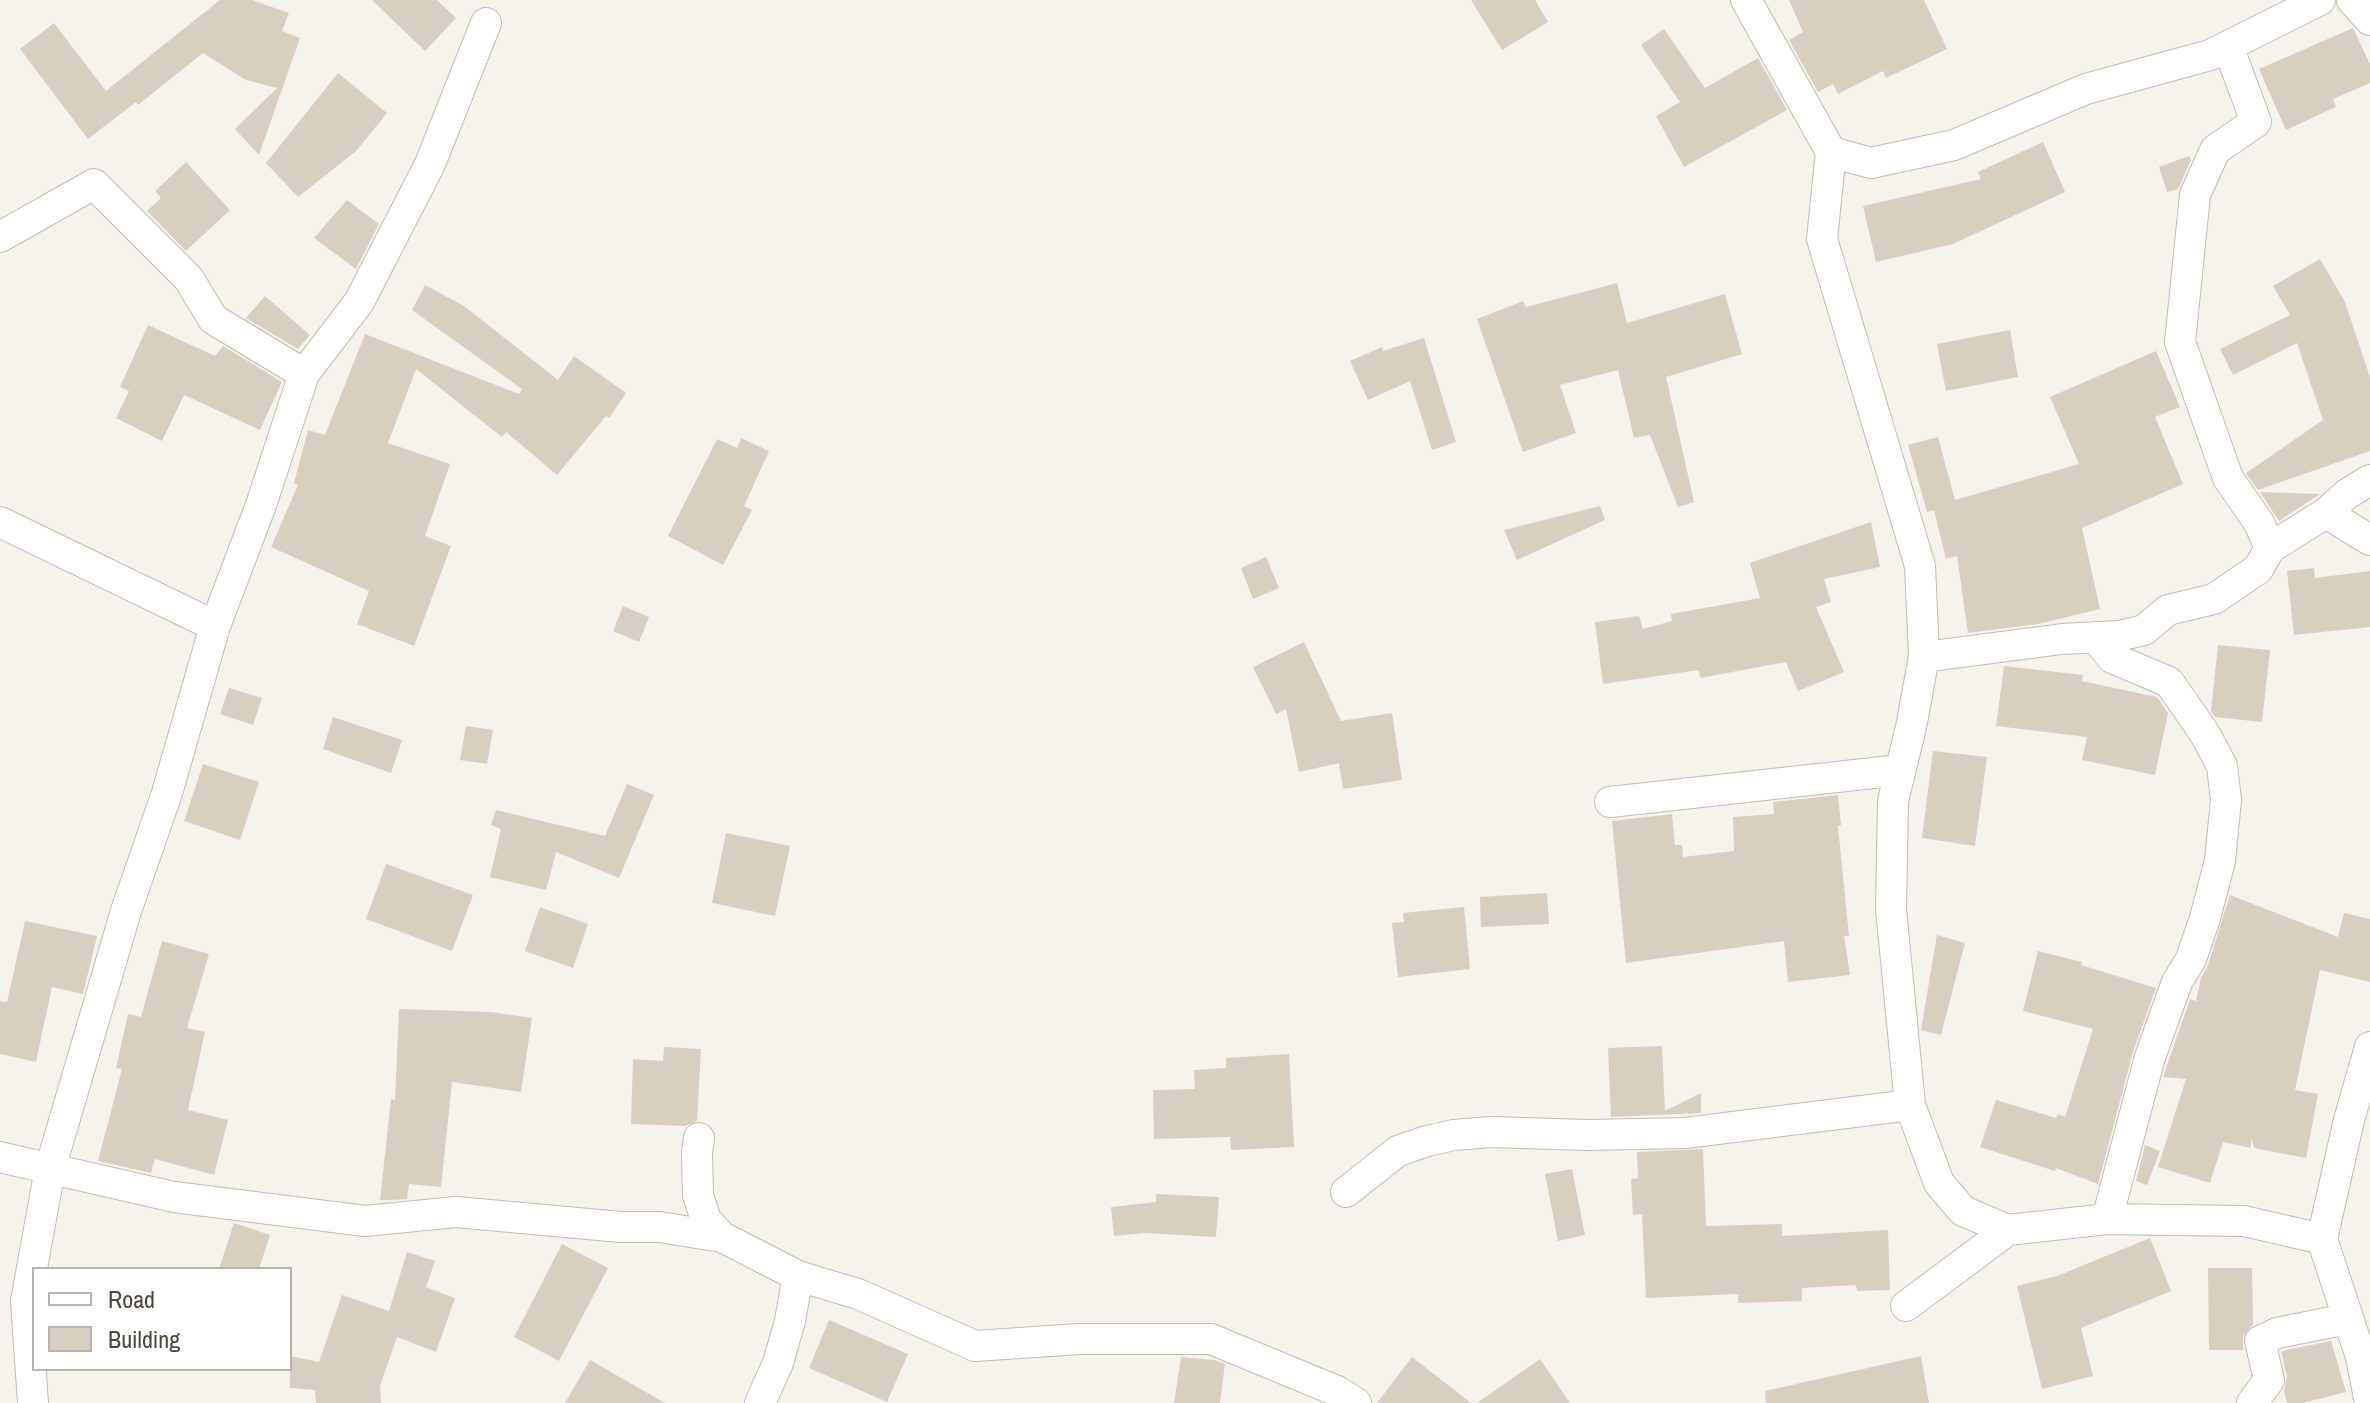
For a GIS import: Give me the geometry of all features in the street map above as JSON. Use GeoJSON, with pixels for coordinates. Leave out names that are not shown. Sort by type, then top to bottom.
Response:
{"type":"FeatureCollection","features":[{"type":"Feature","properties":{"kind":"street"},"geometry":{"type":"LineString","coordinates":[[1746,0],[1831,152],[1822,239],[1920,566],[1924,657],[1893,801],[1891,909],[1910,1105],[1939,1183],[1963,1211],[2008,1230],[2107,1219],[2244,1221],[2322,1239]]}},
{"type":"Feature","properties":{"kind":"street"},"geometry":{"type":"LineString","coordinates":[[1831,152],[1871,163],[1954,145],[2086,89],[2210,55],[2320,0]]}},
{"type":"Feature","properties":{"kind":"street"},"geometry":{"type":"LineString","coordinates":[[2352,0],[2370,20]]}},
{"type":"Feature","properties":{"kind":"street"},"geometry":{"type":"LineString","coordinates":[[32,1267],[50,1169],[126,911],[167,793],[215,626],[261,505],[304,374],[359,302],[430,164],[486,23]]}},
{"type":"Feature","properties":{"kind":"street"},"geometry":{"type":"LineString","coordinates":[[2228,46],[2256,122],[2215,150],[2195,195],[2180,342],[2228,478],[2259,523],[2270,548]]}},
{"type":"Feature","properties":{"kind":"street"},"geometry":{"type":"LineString","coordinates":[[0,237],[94,184],[189,279],[213,319],[304,374]]}},
{"type":"Feature","properties":{"kind":"street"},"geometry":{"type":"LineString","coordinates":[[1924,657],[2062,639],[2119,636],[2144,630],[2168,610],[2214,599],[2258,569],[2270,548],[2326,513],[2347,494],[2370,480]]}},
{"type":"Feature","properties":{"kind":"street"},"geometry":{"type":"LineString","coordinates":[[2326,513],[2370,540]]}},
{"type":"Feature","properties":{"kind":"street"},"geometry":{"type":"LineString","coordinates":[[0,522],[215,626]]}},
{"type":"Feature","properties":{"kind":"street"},"geometry":{"type":"LineString","coordinates":[[2095,637],[2112,658],[2169,682],[2205,734],[2222,766],[2226,800],[2220,861],[2205,918],[2191,959],[2177,982],[2150,1057],[2107,1219]]}},
{"type":"Feature","properties":{"kind":"street"},"geometry":{"type":"LineString","coordinates":[[1610,802],[1900,770]]}},
{"type":"Feature","properties":{"kind":"street"},"geometry":{"type":"LineString","coordinates":[[2370,1047],[2349,1120],[2322,1239],[2347,1319],[2366,1356],[2370,1403]]}},
{"type":"Feature","properties":{"kind":"street"},"geometry":{"type":"LineString","coordinates":[[1346,1192],[1398,1151],[1454,1135],[1491,1132],[1587,1135],[1685,1133],[1910,1105]]}},
{"type":"Feature","properties":{"kind":"street"},"geometry":{"type":"LineString","coordinates":[[699,1138],[698,1195],[706,1220],[722,1237]]}},
{"type":"Feature","properties":{"kind":"street"},"geometry":{"type":"LineString","coordinates":[[0,1157],[174,1197],[365,1221],[456,1212],[621,1227],[659,1227],[722,1237],[798,1276],[858,1294],[975,1346],[1080,1339],[1211,1339],[1337,1391],[1356,1403]]}},
{"type":"Feature","properties":{"kind":"street"},"geometry":{"type":"LineString","coordinates":[[1906,1306],[2008,1230]]}},
{"type":"Feature","properties":{"kind":"street"},"geometry":{"type":"LineString","coordinates":[[32,1268],[26,1301],[33,1403]]}},
{"type":"Feature","properties":{"kind":"street"},"geometry":{"type":"LineString","coordinates":[[760,1403],[778,1363],[798,1276]]}},
{"type":"Feature","properties":{"kind":"street"},"geometry":{"type":"LineString","coordinates":[[2252,1403],[2269,1380],[2260,1341],[2277,1333],[2347,1319]]}},
{"type":"Feature","properties":{"kind":"building"},"geometry":{"type":"Polygon","coordinates":[[[220,0],[252,0],[289,13],[282,31],[300,38],[259,155],[235,129],[277,88],[246,80],[203,53],[138,105],[136,102],[88,139],[20,49],[54,23],[106,91],[220,0]]]}},
{"type":"Feature","properties":{"kind":"building"},"geometry":{"type":"Polygon","coordinates":[[[372,0],[437,0],[456,18],[425,51],[372,0]]]}},
{"type":"Feature","properties":{"kind":"building"},"geometry":{"type":"Polygon","coordinates":[[[1471,0],[1535,0],[1548,22],[1502,50],[1471,0]]]}},
{"type":"Feature","properties":{"kind":"building"},"geometry":{"type":"Polygon","coordinates":[[[1789,0],[1924,0],[1947,49],[1886,78],[1883,71],[1838,94],[1833,84],[1818,92],[1789,40],[1803,32],[1789,0]]]}},
{"type":"Feature","properties":{"kind":"building"},"geometry":{"type":"Polygon","coordinates":[[[2353,28],[2370,64],[2370,83],[2333,99],[2336,107],[2286,130],[2259,69],[2353,28]]]}},
{"type":"Feature","properties":{"kind":"building"},"geometry":{"type":"Polygon","coordinates":[[[1664,29],[1705,88],[1758,58],[1787,110],[1684,167],[1656,116],[1680,102],[1641,45],[1664,29]]]}},
{"type":"Feature","properties":{"kind":"building"},"geometry":{"type":"Polygon","coordinates":[[[338,73],[387,113],[356,151],[298,197],[266,163],[338,73]]]}},
{"type":"Feature","properties":{"kind":"building"},"geometry":{"type":"Polygon","coordinates":[[[2043,142],[2065,192],[1953,244],[1876,262],[1863,206],[1981,179],[1978,172],[2043,142]]]}},
{"type":"Feature","properties":{"kind":"building"},"geometry":{"type":"Polygon","coordinates":[[[2189,156],[2191,160],[2178,189],[2167,192],[2159,167],[2189,156]]]}},
{"type":"Feature","properties":{"kind":"building"},"geometry":{"type":"Polygon","coordinates":[[[186,162],[230,210],[186,251],[147,211],[161,198],[155,191],[186,162]]]}},
{"type":"Feature","properties":{"kind":"building"},"geometry":{"type":"Polygon","coordinates":[[[347,200],[379,224],[356,269],[314,238],[347,200]]]}},
{"type":"Feature","properties":{"kind":"building"},"geometry":{"type":"Polygon","coordinates":[[[2320,259],[2345,302],[2370,377],[2370,451],[2258,490],[2246,473],[2323,420],[2297,343],[2233,375],[2220,349],[2290,315],[2273,286],[2320,259]]]}},
{"type":"Feature","properties":{"kind":"building"},"geometry":{"type":"Polygon","coordinates":[[[1617,283],[1627,323],[1725,294],[1742,354],[1666,377],[1694,502],[1678,507],[1650,435],[1634,438],[1618,370],[1560,385],[1576,433],[1523,452],[1477,319],[1523,301],[1526,307],[1617,283]]]}},
{"type":"Feature","properties":{"kind":"building"},"geometry":{"type":"Polygon","coordinates":[[[425,285],[464,306],[558,380],[574,356],[626,393],[609,418],[606,416],[557,475],[506,432],[502,437],[416,369],[388,443],[450,464],[425,536],[451,546],[414,646],[357,624],[369,591],[271,547],[298,485],[294,483],[308,430],[325,435],[365,334],[519,394],[522,389],[412,310],[425,285]]]}},
{"type":"Feature","properties":{"kind":"building"},"geometry":{"type":"Polygon","coordinates":[[[265,296],[310,335],[298,349],[246,318],[265,296]]]}},
{"type":"Feature","properties":{"kind":"building"},"geometry":{"type":"Polygon","coordinates":[[[148,325],[215,356],[223,346],[282,382],[260,430],[184,395],[162,441],[116,418],[129,391],[120,387],[148,325]]]}},
{"type":"Feature","properties":{"kind":"building"},"geometry":{"type":"Polygon","coordinates":[[[2010,330],[2018,377],[1946,391],[1937,344],[2010,330]]]}},
{"type":"Feature","properties":{"kind":"building"},"geometry":{"type":"Polygon","coordinates":[[[1424,338],[1456,442],[1432,450],[1410,381],[1368,400],[1350,361],[1382,347],[1383,351],[1424,338]]]}},
{"type":"Feature","properties":{"kind":"building"},"geometry":{"type":"Polygon","coordinates":[[[2156,351],[2180,407],[2155,417],[2183,484],[2082,528],[2100,609],[2038,624],[1968,633],[1957,556],[1946,559],[1934,510],[1927,512],[1908,445],[1938,437],[1955,500],[2079,464],[2050,397],[2156,351]]]}},
{"type":"Feature","properties":{"kind":"building"},"geometry":{"type":"Polygon","coordinates":[[[741,438],[769,451],[744,506],[752,510],[723,565],[668,536],[717,439],[737,448],[741,438]]]}},
{"type":"Feature","properties":{"kind":"building"},"geometry":{"type":"Polygon","coordinates":[[[2260,492],[2320,494],[2279,521],[2260,492]]]}},
{"type":"Feature","properties":{"kind":"building"},"geometry":{"type":"Polygon","coordinates":[[[1600,506],[1605,520],[1517,560],[1504,530],[1600,506]]]}},
{"type":"Feature","properties":{"kind":"building"},"geometry":{"type":"Polygon","coordinates":[[[1871,522],[1880,567],[1824,579],[1831,602],[1816,607],[1844,672],[1798,691],[1786,662],[1700,678],[1699,670],[1603,684],[1595,622],[1639,616],[1643,629],[1672,621],[1671,614],[1760,598],[1750,563],[1871,522]]]}},
{"type":"Feature","properties":{"kind":"building"},"geometry":{"type":"Polygon","coordinates":[[[1266,557],[1279,588],[1253,599],[1241,568],[1266,557]]]}},
{"type":"Feature","properties":{"kind":"building"},"geometry":{"type":"Polygon","coordinates":[[[2314,568],[2315,578],[2370,571],[2370,627],[2294,635],[2287,571],[2314,568]]]}},
{"type":"Feature","properties":{"kind":"building"},"geometry":{"type":"Polygon","coordinates":[[[623,606],[649,617],[639,642],[613,631],[623,606]]]}},
{"type":"Feature","properties":{"kind":"building"},"geometry":{"type":"Polygon","coordinates":[[[1304,642],[1341,721],[1392,713],[1402,780],[1343,789],[1339,763],[1299,772],[1286,709],[1276,714],[1253,667],[1304,642]]]}},
{"type":"Feature","properties":{"kind":"building"},"geometry":{"type":"Polygon","coordinates":[[[2218,645],[2270,650],[2262,722],[2215,717],[2211,711],[2218,645]]]}},
{"type":"Feature","properties":{"kind":"building"},"geometry":{"type":"Polygon","coordinates":[[[2004,666],[2083,675],[2082,681],[2157,697],[2168,713],[2155,775],[2082,760],[2087,737],[1996,726],[2004,666]]]}},
{"type":"Feature","properties":{"kind":"building"},"geometry":{"type":"Polygon","coordinates":[[[229,688],[262,698],[253,725],[220,714],[229,688]]]}},
{"type":"Feature","properties":{"kind":"building"},"geometry":{"type":"Polygon","coordinates":[[[333,717],[402,740],[391,773],[323,749],[333,717]]]}},
{"type":"Feature","properties":{"kind":"building"},"geometry":{"type":"Polygon","coordinates":[[[466,726],[493,730],[487,764],[460,760],[466,726]]]}},
{"type":"Feature","properties":{"kind":"building"},"geometry":{"type":"Polygon","coordinates":[[[1933,751],[1987,757],[1975,846],[1922,838],[1933,751]]]}},
{"type":"Feature","properties":{"kind":"building"},"geometry":{"type":"Polygon","coordinates":[[[203,764],[259,782],[240,840],[184,821],[203,764]]]}},
{"type":"Feature","properties":{"kind":"building"},"geometry":{"type":"Polygon","coordinates":[[[627,784],[654,795],[619,878],[556,852],[546,890],[490,877],[501,829],[491,825],[496,810],[605,836],[627,784]]]}},
{"type":"Feature","properties":{"kind":"building"},"geometry":{"type":"Polygon","coordinates":[[[1838,795],[1841,825],[1838,826],[1849,936],[1844,936],[1850,975],[1788,982],[1784,941],[1626,963],[1612,821],[1672,814],[1675,845],[1682,845],[1683,857],[1734,851],[1733,817],[1774,814],[1773,802],[1838,795]]]}},
{"type":"Feature","properties":{"kind":"building"},"geometry":{"type":"Polygon","coordinates":[[[726,833],[790,846],[775,916],[712,903],[726,833]]]}},
{"type":"Feature","properties":{"kind":"building"},"geometry":{"type":"Polygon","coordinates":[[[386,864],[473,895],[452,951],[366,919],[386,864]]]}},
{"type":"Feature","properties":{"kind":"building"},"geometry":{"type":"Polygon","coordinates":[[[1547,893],[1549,924],[1481,927],[1480,897],[1547,893]]]}},
{"type":"Feature","properties":{"kind":"building"},"geometry":{"type":"Polygon","coordinates":[[[2230,895],[2338,937],[2344,913],[2370,919],[2370,982],[2320,970],[2295,1090],[2318,1094],[2306,1158],[2254,1148],[2251,1137],[2251,1148],[2223,1142],[2210,1183],[2158,1167],[2186,1079],[2163,1077],[2190,999],[2196,1001],[2230,895]]]}},
{"type":"Feature","properties":{"kind":"building"},"geometry":{"type":"Polygon","coordinates":[[[540,907],[588,924],[573,968],[525,951],[540,907]]]}},
{"type":"Feature","properties":{"kind":"building"},"geometry":{"type":"Polygon","coordinates":[[[1464,907],[1470,969],[1398,977],[1392,923],[1404,922],[1403,913],[1464,907]]]}},
{"type":"Feature","properties":{"kind":"building"},"geometry":{"type":"Polygon","coordinates":[[[25,921],[97,936],[83,994],[52,987],[36,1062],[0,1054],[0,1001],[7,1002],[25,921]]]}},
{"type":"Feature","properties":{"kind":"building"},"geometry":{"type":"Polygon","coordinates":[[[1937,935],[1965,943],[1941,1035],[1921,1030],[1937,935]]]}},
{"type":"Feature","properties":{"kind":"building"},"geometry":{"type":"Polygon","coordinates":[[[162,941],[209,954],[187,1028],[205,1032],[188,1110],[228,1120],[214,1175],[155,1159],[151,1173],[98,1161],[122,1069],[116,1068],[128,1014],[141,1017],[162,941]]]}},
{"type":"Feature","properties":{"kind":"building"},"geometry":{"type":"Polygon","coordinates":[[[2038,951],[2082,962],[2081,965],[2156,988],[2133,1052],[2098,1184],[2056,1168],[2055,1171],[1980,1147],[1996,1100],[2056,1118],[2058,1114],[2065,1117],[2093,1029],[2023,1011],[2038,951]]]}},
{"type":"Feature","properties":{"kind":"building"},"geometry":{"type":"Polygon","coordinates":[[[399,1009],[491,1012],[532,1018],[521,1092],[452,1082],[441,1187],[409,1184],[407,1199],[380,1200],[391,1099],[395,1100],[399,1009]]]}},
{"type":"Feature","properties":{"kind":"building"},"geometry":{"type":"Polygon","coordinates":[[[1662,1046],[1665,1111],[1701,1093],[1701,1113],[1611,1117],[1608,1048],[1662,1046]]]}},
{"type":"Feature","properties":{"kind":"building"},"geometry":{"type":"Polygon","coordinates":[[[664,1047],[701,1049],[697,1121],[685,1126],[631,1124],[633,1059],[663,1061],[664,1047]]]}},
{"type":"Feature","properties":{"kind":"building"},"geometry":{"type":"Polygon","coordinates":[[[1289,1054],[1294,1147],[1231,1150],[1230,1137],[1154,1139],[1153,1090],[1195,1089],[1194,1070],[1226,1068],[1226,1058],[1289,1054]]]}},
{"type":"Feature","properties":{"kind":"building"},"geometry":{"type":"Polygon","coordinates":[[[2145,1145],[2160,1151],[2147,1185],[2136,1181],[2145,1145]]]}},
{"type":"Feature","properties":{"kind":"building"},"geometry":{"type":"Polygon","coordinates":[[[1703,1149],[1706,1226],[1782,1224],[1782,1236],[1888,1230],[1890,1290],[1857,1291],[1856,1285],[1802,1288],[1802,1301],[1738,1303],[1738,1294],[1646,1298],[1642,1214],[1633,1215],[1631,1179],[1638,1178],[1637,1152],[1703,1149]]]}},
{"type":"Feature","properties":{"kind":"building"},"geometry":{"type":"Polygon","coordinates":[[[1572,1169],[1585,1235],[1558,1241],[1545,1174],[1572,1169]]]}},
{"type":"Feature","properties":{"kind":"building"},"geometry":{"type":"Polygon","coordinates":[[[1156,1194],[1219,1197],[1216,1237],[1144,1233],[1114,1236],[1111,1207],[1156,1202],[1156,1194]]]}},
{"type":"Feature","properties":{"kind":"building"},"geometry":{"type":"Polygon","coordinates":[[[234,1223],[270,1235],[260,1267],[220,1267],[234,1223]]]}},
{"type":"Feature","properties":{"kind":"building"},"geometry":{"type":"Polygon","coordinates":[[[2150,1238],[2171,1291],[2081,1328],[2093,1376],[2042,1389],[2017,1286],[2057,1276],[2150,1238]]]}},
{"type":"Feature","properties":{"kind":"building"},"geometry":{"type":"Polygon","coordinates":[[[562,1244],[608,1268],[559,1361],[514,1337],[562,1244]]]}},
{"type":"Feature","properties":{"kind":"building"},"geometry":{"type":"Polygon","coordinates":[[[407,1252],[435,1261],[426,1287],[455,1298],[436,1352],[397,1337],[380,1386],[381,1403],[316,1403],[315,1390],[290,1388],[292,1356],[319,1362],[342,1295],[389,1311],[407,1252]]]}},
{"type":"Feature","properties":{"kind":"building"},"geometry":{"type":"Polygon","coordinates":[[[2208,1268],[2252,1268],[2253,1324],[2243,1336],[2243,1350],[2209,1350],[2208,1268]]]}},
{"type":"Feature","properties":{"kind":"building"},"geometry":{"type":"Polygon","coordinates":[[[829,1320],[908,1354],[887,1402],[809,1368],[829,1320]]]}},
{"type":"Feature","properties":{"kind":"building"},"geometry":{"type":"Polygon","coordinates":[[[2331,1341],[2346,1392],[2303,1403],[2287,1403],[2284,1391],[2287,1377],[2281,1351],[2331,1341]]]}},
{"type":"Feature","properties":{"kind":"building"},"geometry":{"type":"Polygon","coordinates":[[[1921,1356],[1929,1403],[1766,1403],[1765,1391],[1921,1356]]]}},
{"type":"Feature","properties":{"kind":"building"},"geometry":{"type":"Polygon","coordinates":[[[1181,1357],[1225,1364],[1220,1403],[1174,1403],[1181,1357]]]}},
{"type":"Feature","properties":{"kind":"building"},"geometry":{"type":"Polygon","coordinates":[[[1412,1357],[1471,1403],[1377,1403],[1412,1357]]]}},
{"type":"Feature","properties":{"kind":"building"},"geometry":{"type":"Polygon","coordinates":[[[1540,1359],[1570,1403],[1477,1403],[1540,1359]]]}},
{"type":"Feature","properties":{"kind":"building"},"geometry":{"type":"Polygon","coordinates":[[[590,1360],[665,1403],[565,1403],[590,1360]]]}}]}
